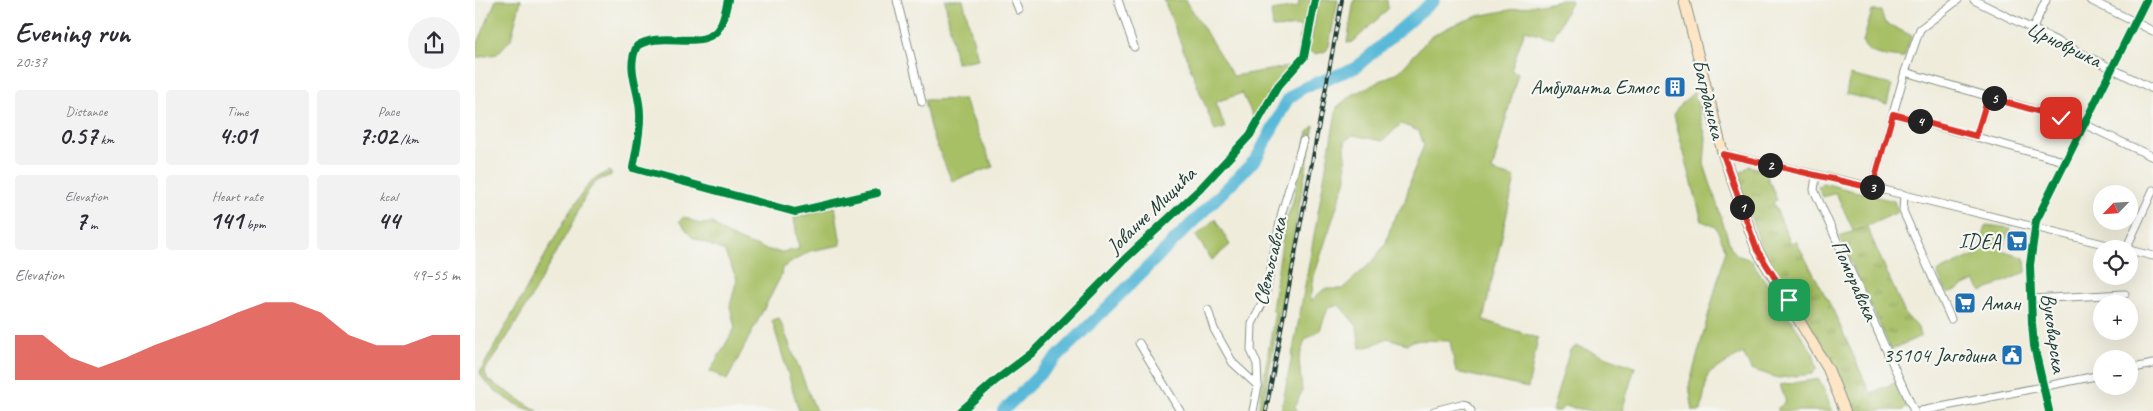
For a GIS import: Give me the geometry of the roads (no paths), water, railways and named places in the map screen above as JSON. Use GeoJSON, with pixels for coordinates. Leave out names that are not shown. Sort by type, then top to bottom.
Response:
{"type":"FeatureCollection","features":[{"type":"Feature","properties":{"kind":"main road","name":"Багрданска"},"geometry":{"type":"LineString","coordinates":[[1684,0],[1723,154],[1757,250],[1829,369],[1845,411]]}},
{"type":"Feature","properties":{"kind":"street"},"geometry":{"type":"LineString","coordinates":[[728,0],[720,27],[713,35],[694,41],[653,38],[637,46],[631,67],[638,98],[640,128],[633,168],[795,212],[877,192]]}},
{"type":"Feature","properties":{"kind":"street"},"geometry":{"type":"LineString","coordinates":[[897,0],[922,102]]}},
{"type":"Feature","properties":{"kind":"street"},"geometry":{"type":"LineString","coordinates":[[1015,0],[1019,10]]}},
{"type":"Feature","properties":{"kind":"street"},"geometry":{"type":"LineString","coordinates":[[1118,0],[1134,47]]}},
{"type":"Feature","properties":{"kind":"street","name":"Јованче Мицића"},"geometry":{"type":"LineString","coordinates":[[961,411],[995,380],[1032,354],[1125,259],[1200,189],[1250,135],[1278,86],[1304,57],[1315,0]]}},
{"type":"Feature","properties":{"kind":"street"},"geometry":{"type":"LineString","coordinates":[[1872,188],[1905,72],[1920,29],[1958,0]]}},
{"type":"Feature","properties":{"kind":"street","name":"Црновршка"},"geometry":{"type":"LineString","coordinates":[[1974,0],[2153,89]]}},
{"type":"Feature","properties":{"kind":"street"},"geometry":{"type":"LineString","coordinates":[[2033,28],[2046,0]]}},
{"type":"Feature","properties":{"kind":"street"},"geometry":{"type":"LineString","coordinates":[[2089,0],[2153,31]]}},
{"type":"Feature","properties":{"kind":"street","name":"Вуковарска"},"geometry":{"type":"LineString","coordinates":[[2049,411],[2034,346],[2031,299],[2031,247],[2036,221],[2146,0]]}},
{"type":"Feature","properties":{"kind":"street"},"geometry":{"type":"LineString","coordinates":[[1905,72],[2085,125],[2153,157]]}},
{"type":"Feature","properties":{"kind":"street"},"geometry":{"type":"LineString","coordinates":[[1976,136],[1988,97]]}},
{"type":"Feature","properties":{"kind":"street"},"geometry":{"type":"LineString","coordinates":[[1893,114],[2067,162]]}},
{"type":"Feature","properties":{"kind":"street","name":"Светосавска"},"geometry":{"type":"LineString","coordinates":[[1253,411],[1258,386],[1257,364],[1251,350],[1252,324],[1265,298],[1282,212],[1303,141]]}},
{"type":"Feature","properties":{"kind":"street"},"geometry":{"type":"LineString","coordinates":[[1723,154],[2093,241]]}},
{"type":"Feature","properties":{"kind":"street","name":"Поморавска"},"geometry":{"type":"LineString","coordinates":[[1817,176],[1815,190],[1914,411]]}},
{"type":"Feature","properties":{"kind":"street"},"geometry":{"type":"LineString","coordinates":[[2130,240],[2153,190]]}},
{"type":"Feature","properties":{"kind":"street"},"geometry":{"type":"LineString","coordinates":[[1904,196],[1903,212],[1951,319]]}},
{"type":"Feature","properties":{"kind":"street"},"geometry":{"type":"LineString","coordinates":[[2138,252],[2153,256]]}},
{"type":"Feature","properties":{"kind":"street"},"geometry":{"type":"LineString","coordinates":[[2031,299],[2125,294]]}},
{"type":"Feature","properties":{"kind":"street"},"geometry":{"type":"LineString","coordinates":[[1208,310],[1213,329],[1233,363],[1258,386]]}},
{"type":"Feature","properties":{"kind":"street"},"geometry":{"type":"LineString","coordinates":[[1139,343],[1180,411]]}},
{"type":"Feature","properties":{"kind":"street"},"geometry":{"type":"LineString","coordinates":[[2138,367],[2153,364]]}},
{"type":"Feature","properties":{"kind":"street"},"geometry":{"type":"LineString","coordinates":[[1923,411],[2093,377]]}},
{"type":"Feature","properties":{"kind":"street"},"geometry":{"type":"LineString","coordinates":[[1434,411],[1461,404],[1466,405],[1471,411]]}},
{"type":"Feature","properties":{"kind":"waterway"},"geometry":{"type":"LineString","coordinates":[[1003,411],[1256,159],[1288,99],[1303,88],[1355,68],[1434,0]]}},
{"type":"Feature","properties":{"kind":"railway"},"geometry":{"type":"LineString","coordinates":[[1266,411],[1342,0]]}},
{"type":"Feature","properties":{"kind":"place","name":"Амбуланта Елмос"},"geometry":{"type":"Point","coordinates":[1675,87]}},
{"type":"Feature","properties":{"kind":"place","name":"IDEA"},"geometry":{"type":"Point","coordinates":[2017,241]}},
{"type":"Feature","properties":{"kind":"place","name":"Аман"},"geometry":{"type":"Point","coordinates":[1965,303]}},
{"type":"Feature","properties":{"kind":"place","name":"35104 Јагодина"},"geometry":{"type":"Point","coordinates":[2012,355]}}]}
